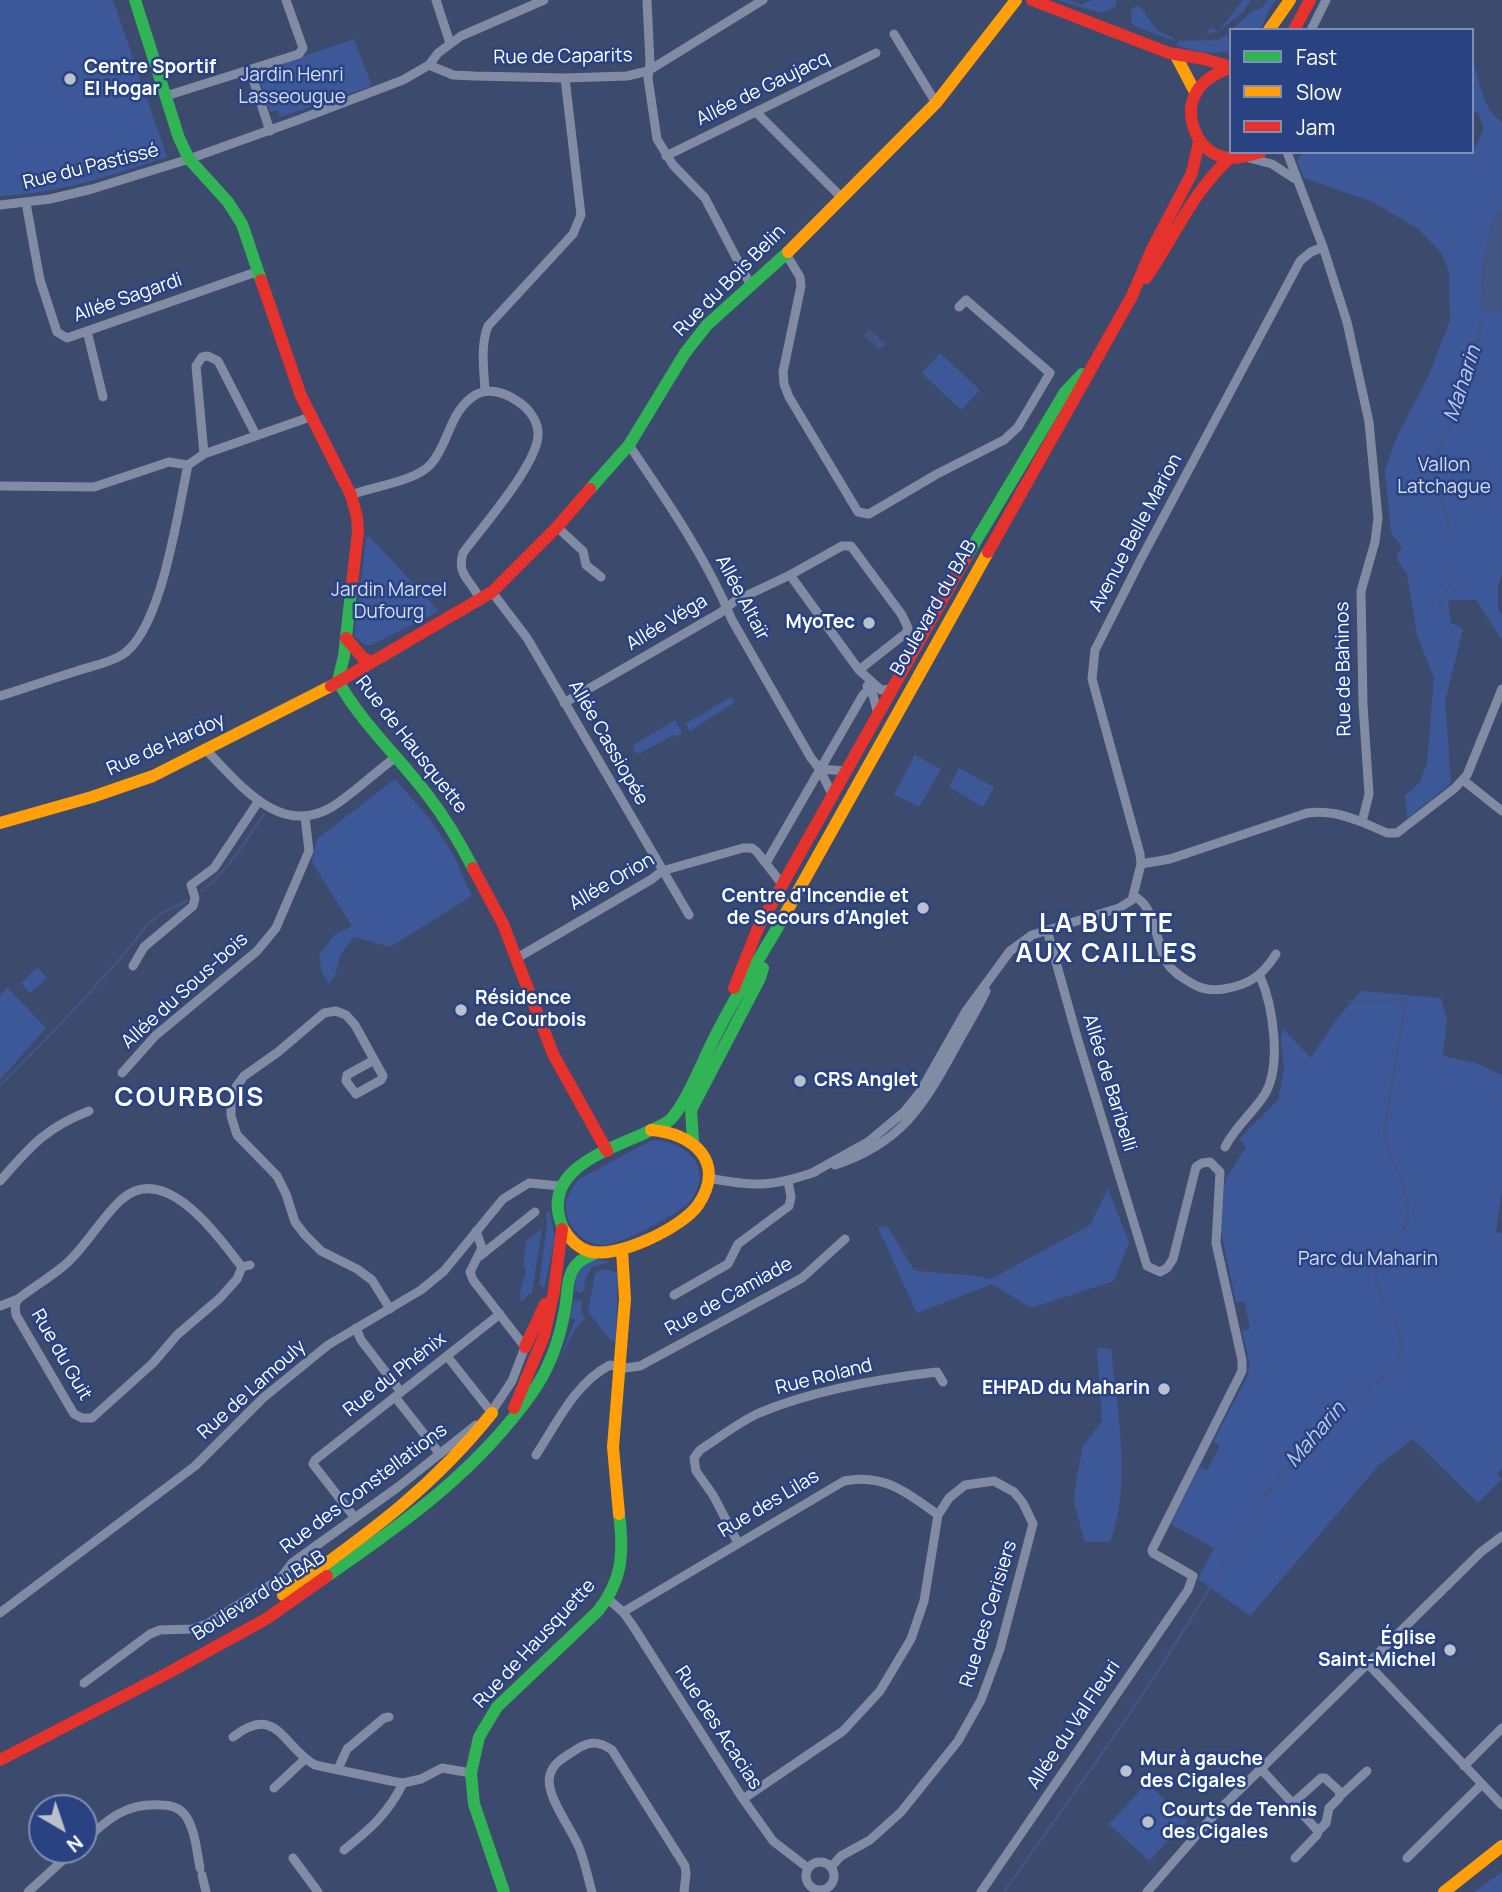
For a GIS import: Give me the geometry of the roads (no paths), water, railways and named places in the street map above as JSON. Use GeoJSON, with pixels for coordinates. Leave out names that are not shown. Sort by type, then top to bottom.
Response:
{"type":"FeatureCollection","features":[{"type":"Feature","properties":{"kind":"main road","name":"Rue de Hausquette"},"geometry":{"type":"LineString","coordinates":[[135,0],[179,138],[189,159],[228,202],[242,224],[310,417],[351,495],[358,532],[346,638],[338,681],[349,701],[448,822],[488,893],[517,958],[554,1054],[607,1151]]}},
{"type":"Feature","properties":{"kind":"main road","name":"Rue du Bois Belin"},"geometry":{"type":"LineString","coordinates":[[338,681],[481,600],[557,527],[629,445],[685,353],[707,325],[786,254],[936,103],[1016,0]]}},
{"type":"Feature","properties":{"kind":"main road"},"geometry":{"type":"LineString","coordinates":[[1032,0],[1175,54],[1229,66]]}},
{"type":"Feature","properties":{"kind":"main road"},"geometry":{"type":"LineString","coordinates":[[1270,28],[1290,0]]}},
{"type":"Feature","properties":{"kind":"main road"},"geometry":{"type":"LineString","coordinates":[[1295,28],[1310,0]]}},
{"type":"Feature","properties":{"kind":"main road"},"geometry":{"type":"LineString","coordinates":[[1175,54],[1195,92]]}},
{"type":"Feature","properties":{"kind":"main road"},"geometry":{"type":"LineString","coordinates":[[1229,68],[1217,71],[1204,80],[1195,92],[1190,120],[1199,141],[1213,153],[1229,159],[1255,155]]}},
{"type":"Feature","properties":{"kind":"main road","name":"Boulevard du BAB"},"geometry":{"type":"LineString","coordinates":[[651,1130],[669,1121],[679,1108],[720,1026],[1098,358],[1132,296],[1152,249],[1192,173],[1199,141]]}},
{"type":"Feature","properties":{"kind":"main road","name":"Boulevard du BAB"},"geometry":{"type":"LineString","coordinates":[[1132,296],[1163,256],[1202,186],[1211,174],[1229,159]]}},
{"type":"Feature","properties":{"kind":"main road"},"geometry":{"type":"LineString","coordinates":[[720,1026],[758,928],[967,555],[1065,392],[1098,358]]}},
{"type":"Feature","properties":{"kind":"main road"},"geometry":{"type":"LineString","coordinates":[[346,638],[363,658],[372,662]]}},
{"type":"Feature","properties":{"kind":"main road","name":"Rue de Hardoy"},"geometry":{"type":"LineString","coordinates":[[0,823],[120,789],[153,776],[338,681]]}},
{"type":"Feature","properties":{"kind":"main road","name":"Boulevard du BAB"},"geometry":{"type":"LineString","coordinates":[[693,1141],[691,1110],[760,978],[770,941]]}},
{"type":"Feature","properties":{"kind":"main road"},"geometry":{"type":"LineString","coordinates":[[651,1130],[673,1132],[693,1141],[700,1149],[709,1178],[696,1209],[683,1220],[622,1250],[595,1253],[578,1248],[562,1229],[556,1207],[560,1186],[572,1171],[651,1130]]}},
{"type":"Feature","properties":{"kind":"main road","name":"Boulevard du BAB"},"geometry":{"type":"LineString","coordinates":[[508,1422],[544,1336],[562,1229]]}},
{"type":"Feature","properties":{"kind":"main road","name":"Rue de Hausquette"},"geometry":{"type":"LineString","coordinates":[[504,1892],[474,1804],[471,1773],[479,1737],[497,1707],[608,1599],[620,1572],[622,1553],[613,1448],[625,1293],[622,1250]]}},
{"type":"Feature","properties":{"kind":"main road","name":"Boulevard du BAB"},"geometry":{"type":"LineString","coordinates":[[0,1760],[266,1619],[437,1497],[485,1451],[533,1392],[552,1357],[565,1311],[570,1276],[577,1263],[595,1253]]}},
{"type":"Feature","properties":{"kind":"main road"},"geometry":{"type":"LineString","coordinates":[[525,1347],[556,1277]]}},
{"type":"Feature","properties":{"kind":"main road"},"geometry":{"type":"LineString","coordinates":[[266,1619],[283,1595],[422,1493],[470,1443],[492,1413]]}},
{"type":"Feature","properties":{"kind":"main road"},"geometry":{"type":"LineString","coordinates":[[1444,1892],[1502,1846]]}},
{"type":"Feature","properties":{"kind":"street"},"geometry":{"type":"LineString","coordinates":[[166,96],[301,52],[303,48],[286,0]]}},
{"type":"Feature","properties":{"kind":"street"},"geometry":{"type":"LineString","coordinates":[[436,0],[450,43],[544,0]]}},
{"type":"Feature","properties":{"kind":"street"},"geometry":{"type":"LineString","coordinates":[[516,0],[520,10]]}},
{"type":"Feature","properties":{"kind":"street"},"geometry":{"type":"LineString","coordinates":[[647,0],[650,63],[648,71],[657,139],[666,156],[705,198],[751,286]]}},
{"type":"Feature","properties":{"kind":"street","name":"Rue de Caparits"},"geometry":{"type":"LineString","coordinates":[[429,65],[453,75],[565,78],[627,76],[648,71],[763,0]]}},
{"type":"Feature","properties":{"kind":"street"},"geometry":{"type":"LineString","coordinates":[[1312,28],[1326,0]]}},
{"type":"Feature","properties":{"kind":"street"},"geometry":{"type":"LineString","coordinates":[[894,34],[936,103]]}},
{"type":"Feature","properties":{"kind":"street","name":"Rue du Pastissé"},"geometry":{"type":"LineString","coordinates":[[0,205],[26,203],[92,189],[270,131],[403,80],[429,65],[450,43]]}},
{"type":"Feature","properties":{"kind":"street","name":"Allée de Gaujacq"},"geometry":{"type":"LineString","coordinates":[[666,156],[876,53]]}},
{"type":"Feature","properties":{"kind":"street"},"geometry":{"type":"LineString","coordinates":[[250,70],[270,131]]}},
{"type":"Feature","properties":{"kind":"street"},"geometry":{"type":"LineString","coordinates":[[485,391],[483,351],[488,326],[573,234],[581,215],[565,78]]}},
{"type":"Feature","properties":{"kind":"street"},"geometry":{"type":"LineString","coordinates":[[756,112],[842,198]]}},
{"type":"Feature","properties":{"kind":"street","name":"Rue de Bahinos"},"geometry":{"type":"LineString","coordinates":[[1288,154],[1323,247],[1347,322],[1369,422],[1378,518],[1375,542],[1361,591],[1363,715],[1369,794],[1362,822]]}},
{"type":"Feature","properties":{"kind":"street"},"geometry":{"type":"LineString","coordinates":[[1255,155],[1295,179]]}},
{"type":"Feature","properties":{"kind":"street","name":"Allée Sagardi"},"geometry":{"type":"LineString","coordinates":[[26,203],[40,280],[57,332],[67,338],[259,271]]}},
{"type":"Feature","properties":{"kind":"street","name":"Avenue Belle Marion"},"geometry":{"type":"LineString","coordinates":[[1141,864],[1091,679],[1095,650],[1300,261],[1323,247]]}},
{"type":"Feature","properties":{"kind":"street"},"geometry":{"type":"LineString","coordinates":[[786,254],[800,277],[801,286],[783,372],[783,384],[858,512],[869,514],[937,474],[1004,440],[1018,427],[1050,373],[966,300],[959,307]]}},
{"type":"Feature","properties":{"kind":"street"},"geometry":{"type":"LineString","coordinates":[[87,331],[103,397]]}},
{"type":"Feature","properties":{"kind":"street"},"geometry":{"type":"LineString","coordinates":[[204,454],[196,366],[202,357],[218,360],[257,435]]}},
{"type":"Feature","properties":{"kind":"street"},"geometry":{"type":"LineString","coordinates":[[351,495],[422,472],[437,455],[463,404],[485,391],[505,394],[520,402],[536,423],[538,435],[535,451],[525,469],[463,553],[460,564],[481,600]]}},
{"type":"Feature","properties":{"kind":"street"},"geometry":{"type":"LineString","coordinates":[[0,696],[109,661],[128,650],[147,626],[167,563],[188,465],[204,454],[310,417]]}},
{"type":"Feature","properties":{"kind":"street","name":"Allée Altaïr"},"geometry":{"type":"LineString","coordinates":[[629,445],[677,518],[723,596],[811,758],[821,769],[832,794]]}},
{"type":"Feature","properties":{"kind":"street"},"geometry":{"type":"LineString","coordinates":[[0,486],[94,487],[169,461],[188,465]]}},
{"type":"Feature","properties":{"kind":"street"},"geometry":{"type":"LineString","coordinates":[[557,527],[583,551],[586,565],[601,577]]}},
{"type":"Feature","properties":{"kind":"street","name":"Allée Véga"},"geometry":{"type":"LineString","coordinates":[[564,704],[727,607],[842,545],[851,546],[902,615],[908,628],[906,634],[859,670]]}},
{"type":"Feature","properties":{"kind":"street"},"geometry":{"type":"LineString","coordinates":[[792,574],[859,670],[881,690],[892,689]]}},
{"type":"Feature","properties":{"kind":"street","name":"Allée Cassiopée"},"geometry":{"type":"LineString","coordinates":[[492,592],[527,638],[689,915]]}},
{"type":"Feature","properties":{"kind":"street"},"geometry":{"type":"LineString","coordinates":[[859,670],[878,714]]}},
{"type":"Feature","properties":{"kind":"street"},"geometry":{"type":"LineString","coordinates":[[766,863],[863,695],[869,689]]}},
{"type":"Feature","properties":{"kind":"street"},"geometry":{"type":"LineString","coordinates":[[709,1178],[764,1186],[788,1181],[812,1173],[868,1142],[904,1112],[919,1093],[958,1024],[1010,950],[1032,935],[1129,904],[1134,896],[1141,864],[1170,859],[1307,813],[1337,813],[1387,833],[1397,833],[1463,780],[1471,768],[1502,689]]}},
{"type":"Feature","properties":{"kind":"street"},"geometry":{"type":"LineString","coordinates":[[1490,719],[1502,723]]}},
{"type":"Feature","properties":{"kind":"street"},"geometry":{"type":"LineString","coordinates":[[206,750],[258,803],[287,814],[305,817],[332,806],[396,757]]}},
{"type":"Feature","properties":{"kind":"street"},"geometry":{"type":"LineString","coordinates":[[821,769],[845,771]]}},
{"type":"Feature","properties":{"kind":"street"},"geometry":{"type":"LineString","coordinates":[[1463,780],[1502,811]]}},
{"type":"Feature","properties":{"kind":"street"},"geometry":{"type":"LineString","coordinates":[[133,966],[144,947],[193,906],[195,898],[191,886],[214,868],[258,803]]}},
{"type":"Feature","properties":{"kind":"street","name":"Allée du Sous-bois"},"geometry":{"type":"LineString","coordinates":[[122,1073],[155,1037],[257,951],[276,928],[309,851],[305,817]]}},
{"type":"Feature","properties":{"kind":"street","name":"Allée Orion"},"geometry":{"type":"LineString","coordinates":[[517,958],[662,871],[743,848],[752,848],[782,884]]}},
{"type":"Feature","properties":{"kind":"street"},"geometry":{"type":"LineString","coordinates":[[1134,896],[1148,910],[1168,965],[1200,989],[1240,987],[1261,976],[1276,954]]}},
{"type":"Feature","properties":{"kind":"street","name":"Allée de Baribelli"},"geometry":{"type":"LineString","coordinates":[[1047,930],[1147,1266],[1160,1272],[1167,1268],[1172,1259],[1196,1167],[1210,1162],[1220,1172],[1216,1243],[1242,1360],[1242,1371],[1152,1550],[1192,1576]]}},
{"type":"Feature","properties":{"kind":"street"},"geometry":{"type":"LineString","coordinates":[[1225,1147],[1265,1093],[1271,1080],[1274,1049],[1266,990],[1261,976]]}},
{"type":"Feature","properties":{"kind":"street"},"geometry":{"type":"LineString","coordinates":[[374,1060],[346,1014],[324,1013],[278,1052],[244,1076],[236,1087],[231,1103],[231,1116],[237,1135],[277,1175],[295,1222],[304,1236],[321,1251],[357,1269],[372,1280],[390,1309]]}},
{"type":"Feature","properties":{"kind":"street"},"geometry":{"type":"LineString","coordinates":[[0,1181],[35,1140],[65,1120],[89,1111]]}},
{"type":"Feature","properties":{"kind":"street"},"geometry":{"type":"LineString","coordinates":[[674,1295],[728,1264],[738,1244],[789,1206],[791,1197],[788,1181]]}},
{"type":"Feature","properties":{"kind":"street","name":"Rue de Lamouly"},"geometry":{"type":"LineString","coordinates":[[0,1613],[195,1466],[263,1398],[328,1345],[414,1296],[444,1271],[503,1199],[517,1189],[536,1182],[560,1186]]}},
{"type":"Feature","properties":{"kind":"street","name":"Rue du Guit"},"geometry":{"type":"LineString","coordinates":[[145,1188],[157,1189],[189,1205],[246,1266],[220,1298],[177,1335],[153,1363],[92,1418],[82,1418],[74,1414],[16,1315],[15,1305],[18,1299],[66,1264],[120,1200],[132,1191],[145,1188]]}},
{"type":"Feature","properties":{"kind":"street"},"geometry":{"type":"LineString","coordinates":[[478,1257],[535,1212]]}},
{"type":"Feature","properties":{"kind":"street"},"geometry":{"type":"LineString","coordinates":[[476,1231],[482,1248],[470,1272],[473,1280],[525,1347]]}},
{"type":"Feature","properties":{"kind":"street","name":"Rue de Camiade"},"geometry":{"type":"LineString","coordinates":[[536,1455],[581,1386],[610,1365],[640,1366],[802,1278],[845,1238]]}},
{"type":"Feature","properties":{"kind":"street"},"geometry":{"type":"LineString","coordinates":[[0,1306],[18,1299]]}},
{"type":"Feature","properties":{"kind":"street","name":"Rue du Phénix"},"geometry":{"type":"LineString","coordinates":[[355,1518],[313,1464],[315,1460],[500,1314]]}},
{"type":"Feature","properties":{"kind":"street"},"geometry":{"type":"LineString","coordinates":[[356,1328],[360,1340],[440,1454]]}},
{"type":"Feature","properties":{"kind":"street","name":"Rue des Constellations"},"geometry":{"type":"LineString","coordinates":[[84,1683],[155,1632],[192,1629],[208,1624],[280,1579],[292,1563],[492,1413],[512,1381],[525,1347]]}},
{"type":"Feature","properties":{"kind":"street"},"geometry":{"type":"LineString","coordinates":[[447,1356],[492,1413]]}},
{"type":"Feature","properties":{"kind":"street","name":"Rue Roland"},"geometry":{"type":"LineString","coordinates":[[738,1543],[713,1495],[696,1471],[694,1458],[700,1450],[756,1415],[799,1398],[904,1376],[937,1372],[943,1382]]}},
{"type":"Feature","properties":{"kind":"street","name":"Rue des Lilas"},"geometry":{"type":"LineString","coordinates":[[623,1612],[844,1481],[854,1479],[891,1484],[938,1515]]}},
{"type":"Feature","properties":{"kind":"street","name":"Rue des Cerisiers"},"geometry":{"type":"LineString","coordinates":[[831,1867],[841,1856],[870,1840],[935,1772],[958,1741],[981,1700],[1000,1649],[1032,1524],[1023,1503],[1014,1492],[994,1481],[965,1485],[949,1497],[938,1515]]}},
{"type":"Feature","properties":{"kind":"street"},"geometry":{"type":"LineString","coordinates":[[743,1799],[843,1731],[880,1691],[911,1639],[924,1601],[938,1515]]}},
{"type":"Feature","properties":{"kind":"street"},"geometry":{"type":"LineString","coordinates":[[1147,1892],[1198,1833],[1261,1769],[1481,1552],[1502,1536]]}},
{"type":"Feature","properties":{"kind":"street","name":"Allée du Val Fleuri"},"geometry":{"type":"LineString","coordinates":[[981,1892],[1188,1590],[1192,1576]]}},
{"type":"Feature","properties":{"kind":"street","name":"Rue des Acacias"},"geometry":{"type":"LineString","coordinates":[[608,1599],[623,1612],[773,1841],[808,1868]]}},
{"type":"Feature","properties":{"kind":"street"},"geometry":{"type":"LineString","coordinates":[[1369,1665],[1502,1805]]}},
{"type":"Feature","properties":{"kind":"street"},"geometry":{"type":"LineString","coordinates":[[338,1769],[347,1749],[384,1718],[389,1717]]}},
{"type":"Feature","properties":{"kind":"street"},"geometry":{"type":"LineString","coordinates":[[233,1737],[248,1725],[264,1724],[278,1730],[305,1759],[315,1765],[403,1783],[421,1779],[442,1768],[471,1773]]}},
{"type":"Feature","properties":{"kind":"street"},"geometry":{"type":"LineString","coordinates":[[1464,1766],[1502,1728]]}},
{"type":"Feature","properties":{"kind":"street"},"geometry":{"type":"LineString","coordinates":[[592,1892],[580,1850],[551,1792],[549,1779],[554,1765],[586,1744],[600,1743],[612,1750],[678,1854],[687,1874],[684,1892]]}},
{"type":"Feature","properties":{"kind":"street"},"geometry":{"type":"LineString","coordinates":[[274,1788],[305,1759]]}},
{"type":"Feature","properties":{"kind":"street"},"geometry":{"type":"LineString","coordinates":[[1261,1769],[1318,1831]]}},
{"type":"Feature","properties":{"kind":"street"},"geometry":{"type":"LineString","coordinates":[[1295,1858],[1326,1823],[1329,1808],[1367,1771]]}},
{"type":"Feature","properties":{"kind":"street"},"geometry":{"type":"LineString","coordinates":[[1293,1803],[1325,1777],[1341,1795]]}},
{"type":"Feature","properties":{"kind":"street"},"geometry":{"type":"LineString","coordinates":[[344,1850],[379,1821],[403,1783]]}},
{"type":"Feature","properties":{"kind":"street"},"geometry":{"type":"LineString","coordinates":[[1407,1858],[1482,1784]]}},
{"type":"Feature","properties":{"kind":"street"},"geometry":{"type":"LineString","coordinates":[[98,1828],[127,1808],[143,1804],[174,1806],[185,1814],[190,1824],[206,1892]]}},
{"type":"Feature","properties":{"kind":"street"},"geometry":{"type":"LineString","coordinates":[[293,1858],[318,1892]]}},
{"type":"Feature","properties":{"kind":"street"},"geometry":{"type":"LineString","coordinates":[[819,1862],[831,1867],[833,1882],[826,1891],[809,1885],[805,1877],[808,1868],[819,1862]]}},
{"type":"Feature","properties":{"kind":"street"},"geometry":{"type":"LineString","coordinates":[[28,1892],[59,1864]]}},
{"type":"Feature","properties":{"kind":"waterway","name":"Maharin"},"geometry":{"type":"LineString","coordinates":[[1448,526],[1445,507],[1436,491],[1435,456],[1453,421],[1482,321]]}},
{"type":"Feature","properties":{"kind":"waterway","name":"Maharin"},"geometry":{"type":"LineString","coordinates":[[1441,610],[1440,602],[1456,574]]}},
{"type":"Feature","properties":{"kind":"waterway"},"geometry":{"type":"LineString","coordinates":[[201,891],[228,865],[264,814]]}},
{"type":"Feature","properties":{"kind":"waterway"},"geometry":{"type":"LineString","coordinates":[[0,1086],[67,1017],[146,926],[160,914],[187,901]]}},
{"type":"Feature","properties":{"kind":"waterway","name":"Maharin"},"geometry":{"type":"LineString","coordinates":[[1004,1892],[1152,1680],[1276,1481],[1338,1407],[1353,1395],[1379,1381],[1393,1369],[1398,1360],[1401,1340],[1379,1293],[1376,1271],[1380,1255],[1403,1230],[1408,1214],[1404,1191],[1384,1133],[1406,1000],[1349,1002]]}},
{"type":"Feature","properties":{"kind":"place","name":"Centre Sportif El Hogar"},"geometry":{"type":"Point","coordinates":[70,79]}},
{"type":"Feature","properties":{"kind":"place","name":"MyoTec"},"geometry":{"type":"Point","coordinates":[869,623]}},
{"type":"Feature","properties":{"kind":"place","name":"Centre d'Incendie et de Secours d'Anglet"},"geometry":{"type":"Point","coordinates":[923,908]}},
{"type":"Feature","properties":{"kind":"place","name":"Résidence de Courbois"},"geometry":{"type":"Point","coordinates":[461,1010]}},
{"type":"Feature","properties":{"kind":"place","name":"CRS Anglet"},"geometry":{"type":"Point","coordinates":[800,1081]}},
{"type":"Feature","properties":{"kind":"place","name":"EHPAD du Maharin"},"geometry":{"type":"Point","coordinates":[1164,1389]}},
{"type":"Feature","properties":{"kind":"place","name":"Église Saint-Michel"},"geometry":{"type":"Point","coordinates":[1450,1650]}},
{"type":"Feature","properties":{"kind":"place","name":"Mur à gauche des Cigales"},"geometry":{"type":"Point","coordinates":[1126,1771]}},
{"type":"Feature","properties":{"kind":"place","name":"Courts de Tennis des Cigales"},"geometry":{"type":"Point","coordinates":[1148,1822]}},
{"type":"Feature","properties":{"kind":"district","name":"LA BUTTE AUX CAILLES"},"geometry":{"type":"Point","coordinates":[1107,940]}},
{"type":"Feature","properties":{"kind":"district","name":"COURBOIS"},"geometry":{"type":"Point","coordinates":[190,1099]}},
{"type":"Feature","properties":{"kind":"park label","name":"Jardin Henri Lasseougue"},"geometry":{"type":"Point","coordinates":[292,87]}},
{"type":"Feature","properties":{"kind":"park label","name":"Vallon Latchague"},"geometry":{"type":"Point","coordinates":[1444,477]}},
{"type":"Feature","properties":{"kind":"park label","name":"Jardin Marcel Dufourg"},"geometry":{"type":"Point","coordinates":[389,602]}},
{"type":"Feature","properties":{"kind":"park label","name":"Parc du Maharin"},"geometry":{"type":"Point","coordinates":[1368,1260]}}]}
